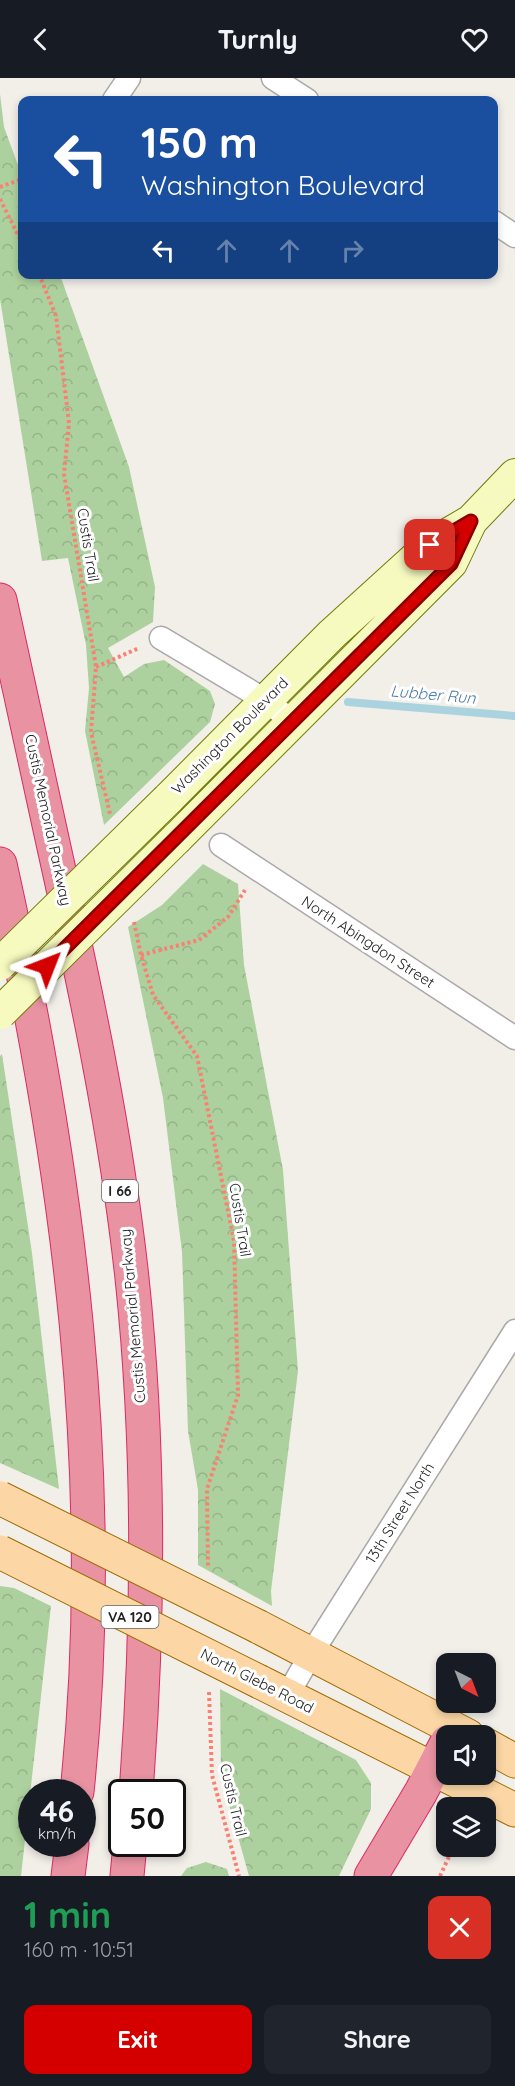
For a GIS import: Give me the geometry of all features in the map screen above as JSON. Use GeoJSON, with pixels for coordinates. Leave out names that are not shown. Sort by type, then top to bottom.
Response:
{"type":"FeatureCollection","features":[{"type":"Feature","properties":{"kind":"highway","name":"Custis Memorial Parkway"},"geometry":{"type":"LineString","coordinates":[[0,600],[97,1044],[132,1278],[138,1349],[145,1505],[144,1654],[137,1779]]}},
{"type":"Feature","properties":{"kind":"highway"},"geometry":{"type":"LineString","coordinates":[[0,864],[44,1079],[56,1155],[70,1254],[82,1387],[88,1532],[88,1610],[78,1779]]}},
{"type":"Feature","properties":{"kind":"highway"},"geometry":{"type":"LineString","coordinates":[[371,1876],[436,1767]]}},
{"type":"Feature","properties":{"kind":"highway"},"geometry":{"type":"LineString","coordinates":[[68,1876],[70,1857]]}},
{"type":"Feature","properties":{"kind":"highway"},"geometry":{"type":"LineString","coordinates":[[127,1876],[129,1857]]}},
{"type":"Feature","properties":{"kind":"main road","name":"Washington Boulevard"},"geometry":{"type":"LineString","coordinates":[[0,964],[332,634],[430,545],[471,521],[515,475]]}},
{"type":"Feature","properties":{"kind":"main road","name":"Washington Boulevard"},"geometry":{"type":"LineString","coordinates":[[0,1013],[451,564],[471,521]]}},
{"type":"Feature","properties":{"kind":"main road","name":"North Glebe Road"},"geometry":{"type":"LineString","coordinates":[[0,1498],[311,1654],[436,1733]]}},
{"type":"Feature","properties":{"kind":"main road","name":"North Glebe Road"},"geometry":{"type":"LineString","coordinates":[[0,1552],[273,1689],[436,1738]]}},
{"type":"Feature","properties":{"kind":"main road"},"geometry":{"type":"LineString","coordinates":[[496,1751],[515,1761]]}},
{"type":"Feature","properties":{"kind":"main road","name":"North Glebe Road"},"geometry":{"type":"LineString","coordinates":[[491,1785],[515,1810]]}},
{"type":"Feature","properties":{"kind":"street"},"geometry":{"type":"LineString","coordinates":[[117,96],[129,78]]}},
{"type":"Feature","properties":{"kind":"street"},"geometry":{"type":"LineString","coordinates":[[273,78],[301,96]]}},
{"type":"Feature","properties":{"kind":"street"},"geometry":{"type":"LineString","coordinates":[[498,225],[515,236]]}},
{"type":"Feature","properties":{"kind":"street"},"geometry":{"type":"LineString","coordinates":[[161,638],[265,700],[292,721]]}},
{"type":"Feature","properties":{"kind":"street","name":"North Abingdon Street"},"geometry":{"type":"LineString","coordinates":[[221,845],[515,1038]]}},
{"type":"Feature","properties":{"kind":"street","name":"13th Street North"},"geometry":{"type":"LineString","coordinates":[[273,1689],[311,1654],[515,1331]]}},
{"type":"Feature","properties":{"kind":"path"},"geometry":{"type":"LineString","coordinates":[[0,188],[18,181]]}},
{"type":"Feature","properties":{"kind":"path"},"geometry":{"type":"LineString","coordinates":[[0,199],[18,235]]}},
{"type":"Feature","properties":{"kind":"path","name":"Custis Trail"},"geometry":{"type":"LineString","coordinates":[[41,279],[56,316],[69,423],[64,474],[96,667],[91,732],[112,820]]}},
{"type":"Feature","properties":{"kind":"path"},"geometry":{"type":"LineString","coordinates":[[96,667],[161,638]]}},
{"type":"Feature","properties":{"kind":"path"},"geometry":{"type":"LineString","coordinates":[[141,955],[199,940],[228,916],[258,870]]}},
{"type":"Feature","properties":{"kind":"path","name":"Custis Trail"},"geometry":{"type":"LineString","coordinates":[[132,913],[153,995],[196,1056],[234,1241],[238,1395],[207,1489],[208,1569]]}},
{"type":"Feature","properties":{"kind":"path","name":"Custis Trail"},"geometry":{"type":"LineString","coordinates":[[209,1692],[212,1775],[239,1876]]}},
{"type":"Feature","properties":{"kind":"path"},"geometry":{"type":"LineString","coordinates":[[441,1876],[449,1857]]}},
{"type":"Feature","properties":{"kind":"green space"},"geometry":{"type":"Polygon","coordinates":[[[0,94],[4,127],[18,165],[18,279],[61,279],[129,467],[155,587],[153,622],[108,648],[124,677],[144,664],[164,660],[210,691],[215,704],[210,722],[104,825],[85,731],[89,688],[86,645],[68,558],[42,561],[0,299],[0,94]]]}},
{"type":"Feature","properties":{"kind":"green space"},"geometry":{"type":"Polygon","coordinates":[[[203,864],[238,884],[244,965],[283,1170],[298,1371],[271,1591],[272,1606],[198,1565],[198,1490],[188,1431],[182,1252],[163,1098],[128,927],[162,905],[203,864]]]}},
{"type":"Feature","properties":{"kind":"green space"},"geometry":{"type":"Polygon","coordinates":[[[2,1054],[32,1253],[59,1489],[0,1463],[0,1056],[2,1054]]]}},
{"type":"Feature","properties":{"kind":"green space"},"geometry":{"type":"Polygon","coordinates":[[[0,1586],[14,1588],[51,1606],[32,1779],[18,1779],[18,1857],[23,1857],[21,1876],[0,1876],[0,1586]]]}},
{"type":"Feature","properties":{"kind":"green space"},"geometry":{"type":"Polygon","coordinates":[[[220,1689],[356,1760],[371,1783],[371,1809],[339,1876],[249,1876],[221,1776],[220,1689]]]}},
{"type":"Feature","properties":{"kind":"green space"},"geometry":{"type":"Polygon","coordinates":[[[206,1862],[227,1869],[229,1876],[181,1876],[187,1868],[206,1862]]]}},
{"type":"Feature","properties":{"kind":"waterway","name":"Lubber Run"},"geometry":{"type":"LineString","coordinates":[[348,702],[515,716]]}},
{"type":"Feature","properties":{"kind":"route"},"geometry":{"type":"LineString","coordinates":[[47,966],[451,564],[471,521],[430,545]]}}]}
